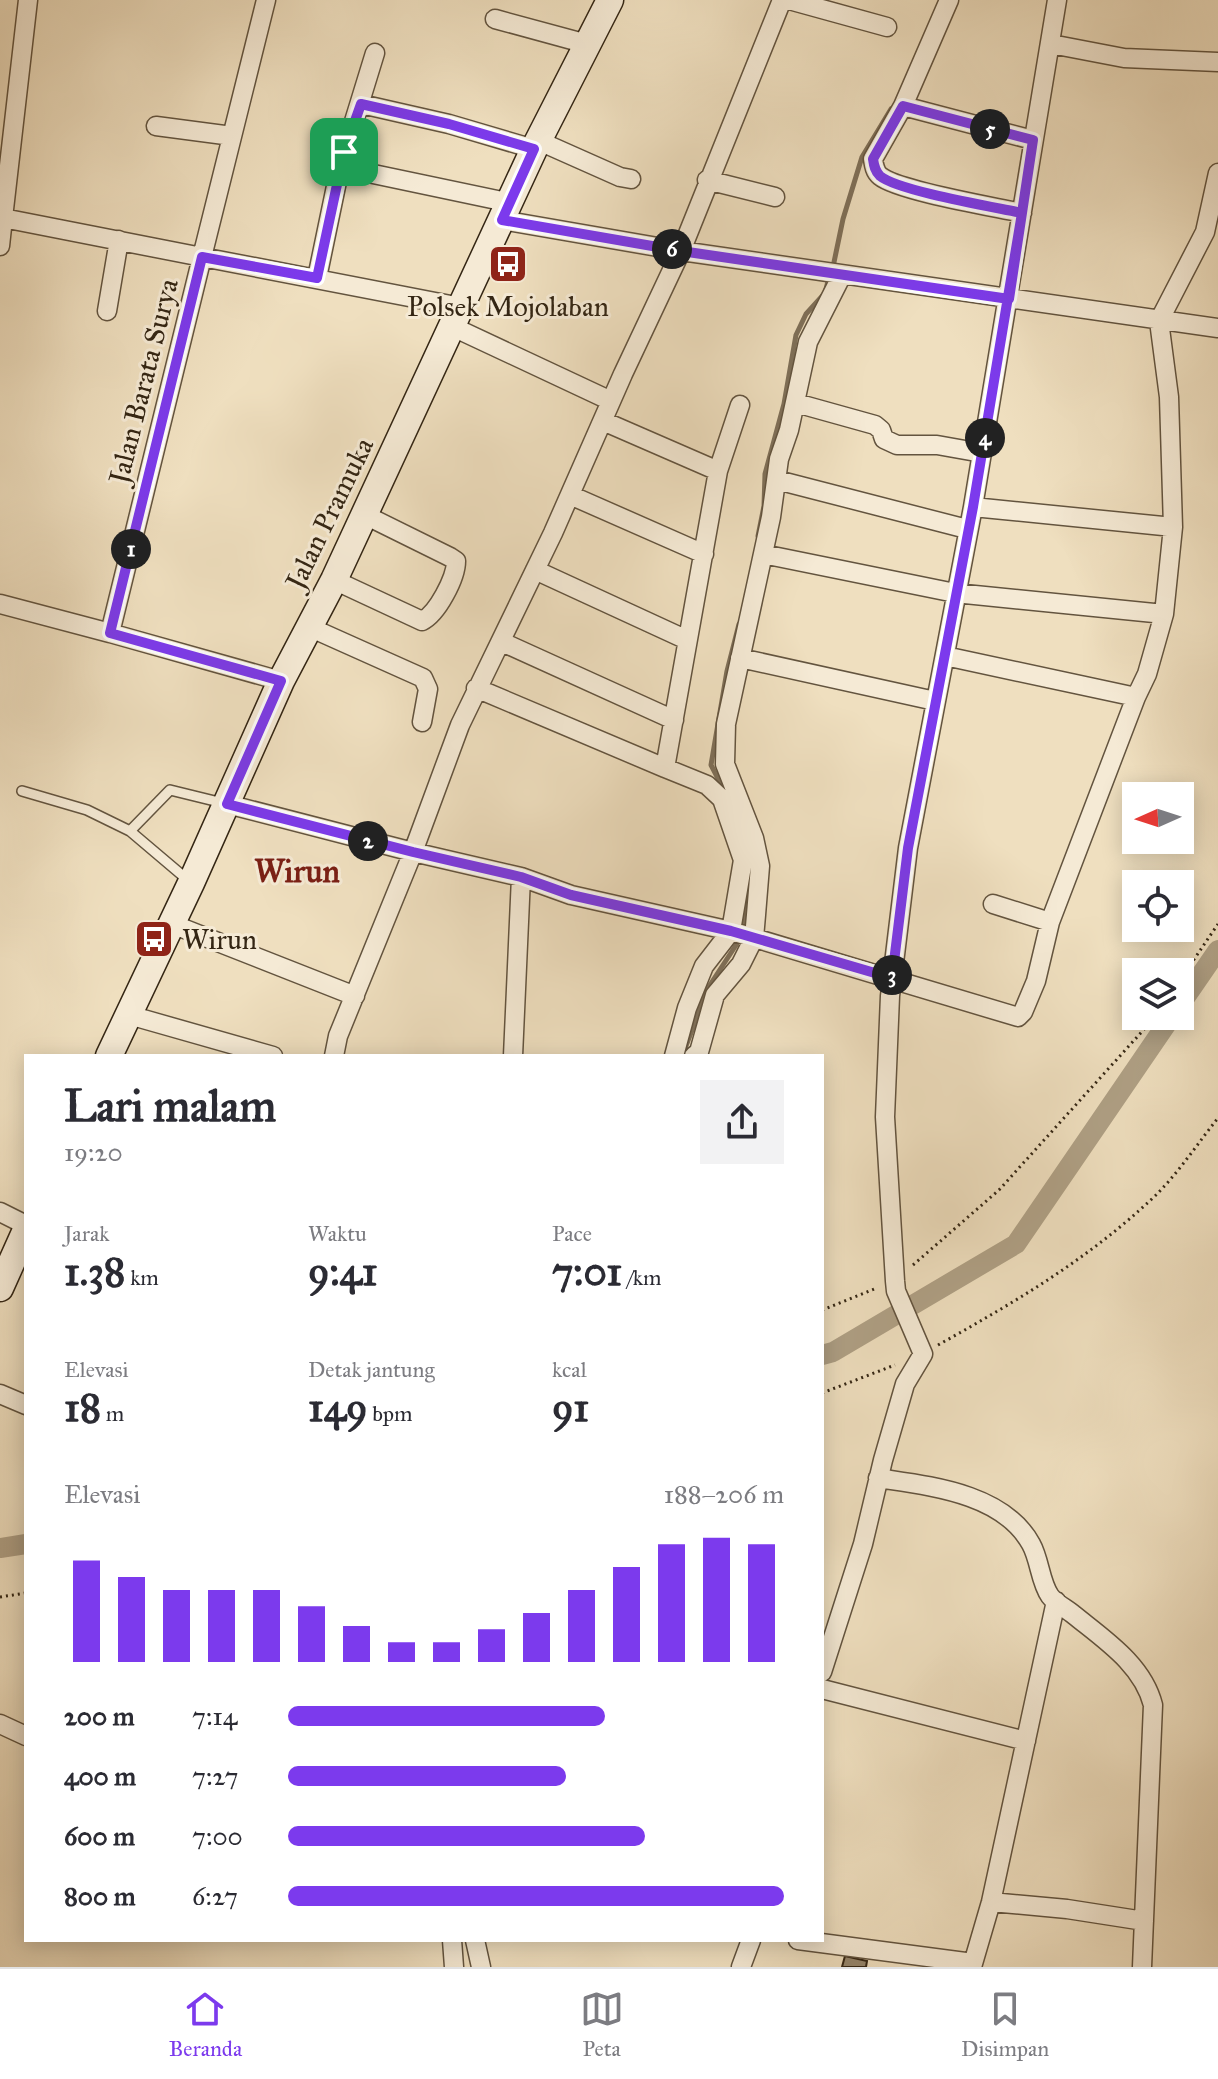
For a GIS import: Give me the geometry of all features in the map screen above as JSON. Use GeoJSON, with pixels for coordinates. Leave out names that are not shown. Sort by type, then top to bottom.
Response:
{"type":"FeatureCollection","features":[{"type":"Feature","properties":{"kind":"main road","name":"Jalan Pramuka"},"geometry":{"type":"LineString","coordinates":[[110,1054],[281,681],[334,580],[536,145],[610,0]]}},
{"type":"Feature","properties":{"kind":"main road"},"geometry":{"type":"LineString","coordinates":[[0,1288],[18,1267],[24,1237]]}},
{"type":"Feature","properties":{"kind":"street"},"geometry":{"type":"LineString","coordinates":[[0,246],[28,0]]}},
{"type":"Feature","properties":{"kind":"street"},"geometry":{"type":"LineString","coordinates":[[266,0],[202,257],[317,278],[457,317],[611,401]]}},
{"type":"Feature","properties":{"kind":"street"},"geometry":{"type":"LineString","coordinates":[[334,1054],[338,1036],[413,852],[460,725],[476,688],[502,642],[681,251],[782,0]]}},
{"type":"Feature","properties":{"kind":"street"},"geometry":{"type":"LineString","coordinates":[[789,0],[887,27]]}},
{"type":"Feature","properties":{"kind":"street"},"geometry":{"type":"LineString","coordinates":[[949,0],[903,106],[873,159],[874,168],[882,178],[906,187],[1022,213]]}},
{"type":"Feature","properties":{"kind":"street"},"geometry":{"type":"LineString","coordinates":[[824,1666],[863,1544],[905,1384],[920,1347],[896,1286],[885,1117],[892,978],[908,848],[973,507],[1057,0]]}},
{"type":"Feature","properties":{"kind":"street"},"geometry":{"type":"LineString","coordinates":[[495,19],[587,44]]}},
{"type":"Feature","properties":{"kind":"street"},"geometry":{"type":"LineString","coordinates":[[1051,44],[1124,58],[1218,62]]}},
{"type":"Feature","properties":{"kind":"street"},"geometry":{"type":"LineString","coordinates":[[317,278],[340,167],[375,53]]}},
{"type":"Feature","properties":{"kind":"street"},"geometry":{"type":"LineString","coordinates":[[361,104],[536,145],[631,179]]}},
{"type":"Feature","properties":{"kind":"street"},"geometry":{"type":"LineString","coordinates":[[903,106],[1033,140]]}},
{"type":"Feature","properties":{"kind":"street"},"geometry":{"type":"LineString","coordinates":[[156,126],[232,136]]}},
{"type":"Feature","properties":{"kind":"street"},"geometry":{"type":"LineString","coordinates":[[340,167],[506,211],[681,251],[1218,328]]}},
{"type":"Feature","properties":{"kind":"street"},"geometry":{"type":"LineString","coordinates":[[227,804],[521,877],[571,895],[742,935],[1018,1017],[1036,981],[1050,922],[1147,674],[1164,614],[1173,527],[1169,397],[1159,321],[1205,232],[1218,173]]}},
{"type":"Feature","properties":{"kind":"street"},"geometry":{"type":"LineString","coordinates":[[707,180],[775,197]]}},
{"type":"Feature","properties":{"kind":"street","name":"Jalan Barata Surya"},"geometry":{"type":"LineString","coordinates":[[2,218],[202,257],[110,633]]}},
{"type":"Feature","properties":{"kind":"street"},"geometry":{"type":"LineString","coordinates":[[107,311],[119,240]]}},
{"type":"Feature","properties":{"kind":"street"},"geometry":{"type":"LineString","coordinates":[[678,1054],[687,1008],[704,966],[742,935],[760,866],[754,838],[725,764],[726,724],[763,554],[779,459],[796,403],[808,342],[835,274]]}},
{"type":"Feature","properties":{"kind":"street"},"geometry":{"type":"LineString","coordinates":[[796,403],[875,425],[884,439],[897,445],[937,445],[982,453]]}},
{"type":"Feature","properties":{"kind":"street"},"geometry":{"type":"LineString","coordinates":[[665,768],[718,471],[740,405]]}},
{"type":"Feature","properties":{"kind":"street"},"geometry":{"type":"LineString","coordinates":[[603,421],[718,471]]}},
{"type":"Feature","properties":{"kind":"street"},"geometry":{"type":"LineString","coordinates":[[777,480],[967,529]]}},
{"type":"Feature","properties":{"kind":"street"},"geometry":{"type":"LineString","coordinates":[[570,495],[704,554]]}},
{"type":"Feature","properties":{"kind":"street"},"geometry":{"type":"LineString","coordinates":[[973,507],[1173,527]]}},
{"type":"Feature","properties":{"kind":"street"},"geometry":{"type":"LineString","coordinates":[[334,580],[422,621],[432,615],[454,574],[456,561],[450,557],[365,515]]}},
{"type":"Feature","properties":{"kind":"street"},"geometry":{"type":"LineString","coordinates":[[763,554],[955,593],[1164,614]]}},
{"type":"Feature","properties":{"kind":"street"},"geometry":{"type":"LineString","coordinates":[[535,570],[687,640]]}},
{"type":"Feature","properties":{"kind":"street"},"geometry":{"type":"LineString","coordinates":[[0,604],[281,681]]}},
{"type":"Feature","properties":{"kind":"street"},"geometry":{"type":"LineString","coordinates":[[309,627],[423,678],[428,689],[422,722]]}},
{"type":"Feature","properties":{"kind":"street"},"geometry":{"type":"LineString","coordinates":[[502,642],[674,720]]}},
{"type":"Feature","properties":{"kind":"street"},"geometry":{"type":"LineString","coordinates":[[945,656],[1136,697]]}},
{"type":"Feature","properties":{"kind":"street"},"geometry":{"type":"LineString","coordinates":[[740,658],[935,701]]}},
{"type":"Feature","properties":{"kind":"street"},"geometry":{"type":"LineString","coordinates":[[476,688],[707,785],[722,799],[743,860],[741,964],[715,995],[696,1054]]}},
{"type":"Feature","properties":{"kind":"street"},"geometry":{"type":"LineString","coordinates":[[513,1054],[521,877]]}},
{"type":"Feature","properties":{"kind":"street"},"geometry":{"type":"LineString","coordinates":[[993,904],[1050,922]]}},
{"type":"Feature","properties":{"kind":"street"},"geometry":{"type":"LineString","coordinates":[[172,924],[355,996]]}},
{"type":"Feature","properties":{"kind":"street"},"geometry":{"type":"LineString","coordinates":[[129,1015],[226,1049],[260,1054]]}},
{"type":"Feature","properties":{"kind":"street"},"geometry":{"type":"LineString","coordinates":[[0,1212],[24,1226]]}},
{"type":"Feature","properties":{"kind":"street"},"geometry":{"type":"LineString","coordinates":[[0,1394],[24,1404]]}},
{"type":"Feature","properties":{"kind":"street"},"geometry":{"type":"LineString","coordinates":[[878,1478],[962,1495],[1013,1520],[1031,1544],[1050,1597],[1127,1658],[1149,1689],[1153,1705],[1142,1967]]}},
{"type":"Feature","properties":{"kind":"street"},"geometry":{"type":"LineString","coordinates":[[812,1942],[973,1965],[991,1902],[1056,1601]]}},
{"type":"Feature","properties":{"kind":"street"},"geometry":{"type":"LineString","coordinates":[[824,1690],[1026,1741]]}},
{"type":"Feature","properties":{"kind":"street"},"geometry":{"type":"LineString","coordinates":[[0,1724],[24,1735]]}},
{"type":"Feature","properties":{"kind":"street"},"geometry":{"type":"LineString","coordinates":[[991,1902],[1067,1909],[1144,1921]]}},
{"type":"Feature","properties":{"kind":"street"},"geometry":{"type":"LineString","coordinates":[[452,1942],[454,1967]]}},
{"type":"Feature","properties":{"kind":"street"},"geometry":{"type":"LineString","coordinates":[[475,1942],[481,1967]]}},
{"type":"Feature","properties":{"kind":"street"},"geometry":{"type":"LineString","coordinates":[[741,1967],[750,1942]]}},
{"type":"Feature","properties":{"kind":"lane"},"geometry":{"type":"LineString","coordinates":[[130,831],[170,790],[227,804]]}},
{"type":"Feature","properties":{"kind":"lane"},"geometry":{"type":"LineString","coordinates":[[22,791],[87,810],[130,831],[191,883]]}},
{"type":"Feature","properties":{"kind":"path"},"geometry":{"type":"LineString","coordinates":[[1194,959],[1218,924]]}},
{"type":"Feature","properties":{"kind":"path"},"geometry":{"type":"LineString","coordinates":[[824,1309],[896,1286],[999,1190],[1143,1030]]}},
{"type":"Feature","properties":{"kind":"path"},"geometry":{"type":"LineString","coordinates":[[824,1392],[1029,1294],[1095,1248],[1158,1193],[1218,1118]]}},
{"type":"Feature","properties":{"kind":"path"},"geometry":{"type":"LineString","coordinates":[[0,1597],[24,1593]]}},
{"type":"Feature","properties":{"kind":"building"},"geometry":{"type":"Polygon","coordinates":[[[845,1956],[867,1961],[866,1967],[842,1967],[845,1956]]]}},
{"type":"Feature","properties":{"kind":"waterway"},"geometry":{"type":"LineString","coordinates":[[833,267],[843,219],[862,157],[891,109]]}},
{"type":"Feature","properties":{"kind":"waterway"},"geometry":{"type":"LineString","coordinates":[[758,536],[764,506],[765,474],[784,404],[796,335],[806,314],[825,293],[829,277]]}},
{"type":"Feature","properties":{"kind":"waterway"},"geometry":{"type":"LineString","coordinates":[[723,788],[711,765],[727,671],[739,624]]}},
{"type":"Feature","properties":{"kind":"waterway"},"geometry":{"type":"LineString","coordinates":[[743,930],[749,897]]}},
{"type":"Feature","properties":{"kind":"waterway"},"geometry":{"type":"LineString","coordinates":[[684,1051],[708,988],[740,939]]}},
{"type":"Feature","properties":{"kind":"waterway"},"geometry":{"type":"LineString","coordinates":[[1194,985],[1218,950]]}},
{"type":"Feature","properties":{"kind":"waterway"},"geometry":{"type":"LineString","coordinates":[[824,1354],[1016,1244],[1162,1030]]}},
{"type":"Feature","properties":{"kind":"waterway"},"geometry":{"type":"LineString","coordinates":[[0,1548],[24,1544]]}},
{"type":"Feature","properties":{"kind":"place","name":"Polsek Mojolaban"},"geometry":{"type":"Point","coordinates":[508,264]}},
{"type":"Feature","properties":{"kind":"place","name":"Wirun"},"geometry":{"type":"Point","coordinates":[154,939]}},
{"type":"Feature","properties":{"kind":"district","name":"Wirun"},"geometry":{"type":"Point","coordinates":[297,871]}},
{"type":"Feature","properties":{"kind":"route"},"geometry":{"type":"LineString","coordinates":[[344,152],[317,278],[202,257],[110,633],[281,681],[227,804],[521,877],[571,895],[731,931],[892,978],[908,848],[973,507],[1009,299],[1022,213],[906,187],[882,178],[874,168],[873,159],[903,106],[1033,140],[1022,213],[1009,299],[681,251],[502,220],[534,149],[449,124],[361,104],[344,152]]}}]}
